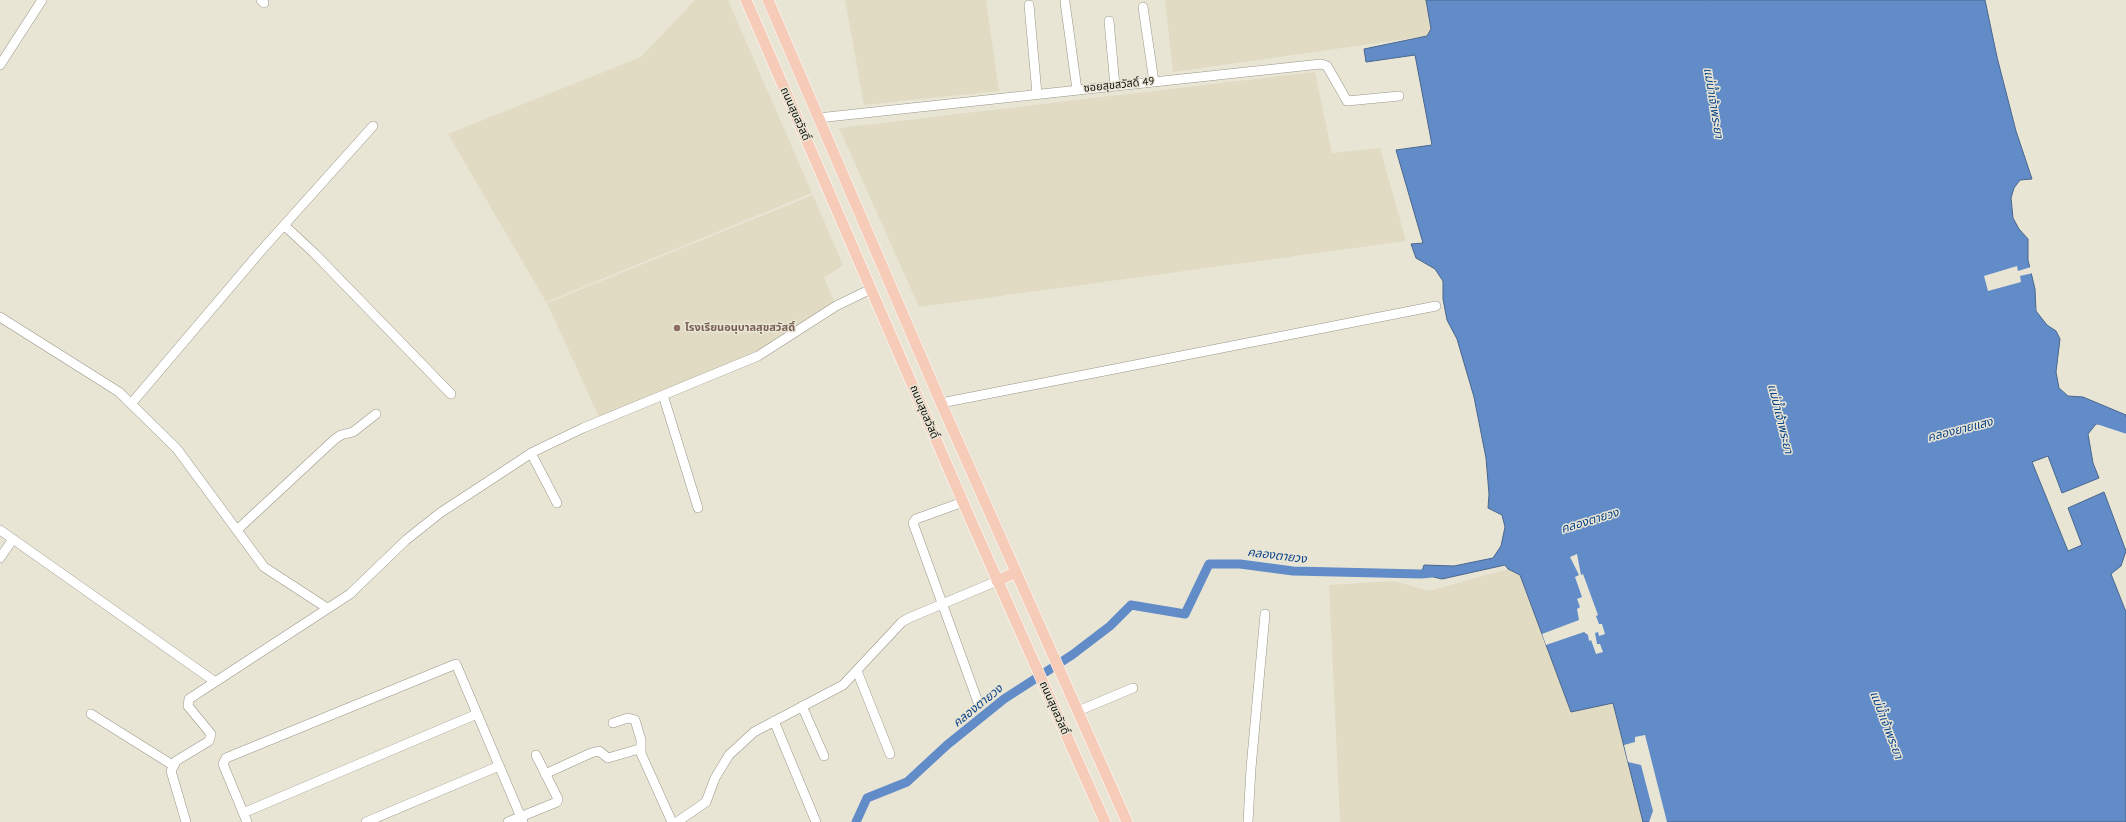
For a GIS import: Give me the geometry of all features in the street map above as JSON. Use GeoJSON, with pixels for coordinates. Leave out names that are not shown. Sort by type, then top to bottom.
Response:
{"type":"FeatureCollection","features":[{"type":"Feature","properties":{"kind":"main road","name":"ถนนสุขสวัสดิ์"},"geometry":{"type":"LineString","coordinates":[[746,0],[997,581],[1105,822]]}},
{"type":"Feature","properties":{"kind":"main road","name":"ถนนสุขสวัสดิ์"},"geometry":{"type":"LineString","coordinates":[[768,0],[941,403],[1127,822]]}},
{"type":"Feature","properties":{"kind":"main road"},"geometry":{"type":"LineString","coordinates":[[997,581],[1016,572]]}},
{"type":"Feature","properties":{"kind":"street"},"geometry":{"type":"LineString","coordinates":[[0,65],[42,0]]}},
{"type":"Feature","properties":{"kind":"street"},"geometry":{"type":"LineString","coordinates":[[1065,2],[1077,90]]}},
{"type":"Feature","properties":{"kind":"street"},"geometry":{"type":"LineString","coordinates":[[1029,5],[1037,94]]}},
{"type":"Feature","properties":{"kind":"street"},"geometry":{"type":"LineString","coordinates":[[1143,7],[1154,82]]}},
{"type":"Feature","properties":{"kind":"street"},"geometry":{"type":"LineString","coordinates":[[1109,21],[1115,86]]}},
{"type":"Feature","properties":{"kind":"street","name":"ซอยสุขสวัสดิ์ 49"},"geometry":{"type":"LineString","coordinates":[[818,118],[1321,64],[1327,66],[1347,101],[1399,96]]}},
{"type":"Feature","properties":{"kind":"street"},"geometry":{"type":"LineString","coordinates":[[131,404],[254,258],[285,226],[373,126]]}},
{"type":"Feature","properties":{"kind":"street"},"geometry":{"type":"LineString","coordinates":[[285,226],[314,253],[451,394]]}},
{"type":"Feature","properties":{"kind":"street"},"geometry":{"type":"LineString","coordinates":[[186,822],[171,771],[184,755],[209,741],[211,734],[188,706],[189,699],[214,681],[350,594],[406,540],[440,513],[531,453],[583,428],[758,356],[836,306],[871,289]]}},
{"type":"Feature","properties":{"kind":"street"},"geometry":{"type":"LineString","coordinates":[[941,403],[1436,306]]}},
{"type":"Feature","properties":{"kind":"street"},"geometry":{"type":"LineString","coordinates":[[0,317],[111,385],[177,449],[264,567],[327,608]]}},
{"type":"Feature","properties":{"kind":"street"},"geometry":{"type":"LineString","coordinates":[[663,395],[698,508]]}},
{"type":"Feature","properties":{"kind":"street"},"geometry":{"type":"LineString","coordinates":[[237,530],[335,439],[341,435],[353,432],[376,414]]}},
{"type":"Feature","properties":{"kind":"street"},"geometry":{"type":"LineString","coordinates":[[531,453],[557,503]]}},
{"type":"Feature","properties":{"kind":"street"},"geometry":{"type":"LineString","coordinates":[[963,502],[916,519],[913,523],[979,705]]}},
{"type":"Feature","properties":{"kind":"street"},"geometry":{"type":"LineString","coordinates":[[0,530],[214,681]]}},
{"type":"Feature","properties":{"kind":"street"},"geometry":{"type":"LineString","coordinates":[[0,558],[13,539]]}},
{"type":"Feature","properties":{"kind":"street"},"geometry":{"type":"LineString","coordinates":[[677,822],[706,802],[721,767],[740,743],[754,732],[843,685],[858,671],[902,622],[997,581]]}},
{"type":"Feature","properties":{"kind":"street"},"geometry":{"type":"LineString","coordinates":[[1248,822],[1251,768],[1265,614]]}},
{"type":"Feature","properties":{"kind":"street"},"geometry":{"type":"LineString","coordinates":[[247,822],[223,764],[226,758],[453,664],[456,664],[459,667],[477,714],[522,819]]}},
{"type":"Feature","properties":{"kind":"street"},"geometry":{"type":"LineString","coordinates":[[858,671],[890,754]]}},
{"type":"Feature","properties":{"kind":"street"},"geometry":{"type":"LineString","coordinates":[[1078,711],[1133,688]]}},
{"type":"Feature","properties":{"kind":"street"},"geometry":{"type":"LineString","coordinates":[[802,706],[824,756]]}},
{"type":"Feature","properties":{"kind":"street"},"geometry":{"type":"LineString","coordinates":[[91,714],[174,766]]}},
{"type":"Feature","properties":{"kind":"street"},"geometry":{"type":"LineString","coordinates":[[243,813],[477,714]]}},
{"type":"Feature","properties":{"kind":"street"},"geometry":{"type":"LineString","coordinates":[[613,723],[628,718],[635,720],[641,740],[641,752],[672,822]]}},
{"type":"Feature","properties":{"kind":"street"},"geometry":{"type":"LineString","coordinates":[[774,721],[816,822]]}},
{"type":"Feature","properties":{"kind":"street"},"geometry":{"type":"LineString","coordinates":[[545,774],[599,751],[608,758],[636,749],[639,749],[641,752]]}},
{"type":"Feature","properties":{"kind":"street"},"geometry":{"type":"LineString","coordinates":[[508,822],[522,819],[557,802],[558,799],[536,756]]}},
{"type":"Feature","properties":{"kind":"street"},"geometry":{"type":"LineString","coordinates":[[366,822],[499,766]]}},
{"type":"Feature","properties":{"kind":"shaded area"},"geometry":{"type":"Polygon","coordinates":[[[695,0],[728,0],[812,193],[546,302],[448,134],[641,57],[695,0]]]}},
{"type":"Feature","properties":{"kind":"shaded area"},"geometry":{"type":"Polygon","coordinates":[[[845,0],[986,0],[999,91],[864,105],[845,0]]]}},
{"type":"Feature","properties":{"kind":"shaded area"},"geometry":{"type":"Polygon","coordinates":[[[1165,0],[1426,0],[1431,29],[1427,36],[1173,72],[1165,0]]]}},
{"type":"Feature","properties":{"kind":"shaded area"},"geometry":{"type":"Polygon","coordinates":[[[1315,72],[1332,153],[1380,148],[1406,241],[919,307],[839,128],[1315,72]]]}},
{"type":"Feature","properties":{"kind":"shaded area","name":"โรงเรียนอนุบาลสุขสวัสดิ์"},"geometry":{"type":"Polygon","coordinates":[[[813,195],[843,265],[824,278],[835,303],[756,352],[599,417],[547,303],[813,195]]]}},
{"type":"Feature","properties":{"kind":"shaded area"},"geometry":{"type":"Polygon","coordinates":[[[1508,569],[1520,574],[1571,712],[1613,703],[1643,822],[1340,822],[1329,585],[1394,581],[1429,591],[1508,569]]]}},
{"type":"Feature","properties":{"kind":"water","name":"แม่น้ำเจ้าพระยา"},"geometry":{"type":"Polygon","coordinates":[[[1426,0],[1985,0],[1997,57],[2016,131],[2032,179],[2020,180],[2014,188],[2011,198],[2013,218],[2019,229],[2028,239],[2028,260],[2035,289],[2036,311],[2047,325],[2056,331],[2060,339],[2056,372],[2059,388],[2068,396],[2083,397],[2126,415],[2126,426],[2118,423],[2096,424],[2088,434],[2093,463],[2099,478],[2062,493],[2048,456],[2032,462],[2068,551],[2082,545],[2068,508],[2104,492],[2126,551],[2121,566],[2111,574],[2126,612],[2126,822],[1643,822],[1613,703],[1571,712],[1520,575],[1508,569],[1505,565],[1442,579],[1421,574],[1424,565],[1454,566],[1493,558],[1501,546],[1505,527],[1502,515],[1488,508],[1489,494],[1486,458],[1474,397],[1457,339],[1447,320],[1443,299],[1443,281],[1435,269],[1416,258],[1411,244],[1423,243],[1396,150],[1432,145],[1415,55],[1366,62],[1364,49],[1427,36],[1431,29],[1426,0]]]}},
{"type":"Feature","properties":{"kind":"pier"},"geometry":{"type":"Polygon","coordinates":[[[2017,266],[2018,271],[2031,267],[2033,273],[2020,276],[2021,282],[1988,291],[1984,276],[2017,266]]]}},
{"type":"Feature","properties":{"kind":"pier"},"geometry":{"type":"Polygon","coordinates":[[[1577,554],[1581,575],[1583,574],[1598,615],[1596,616],[1599,624],[1602,624],[1605,634],[1599,636],[1598,632],[1595,633],[1597,644],[1600,644],[1603,652],[1596,654],[1591,640],[1589,641],[1588,635],[1584,632],[1546,645],[1542,634],[1579,620],[1577,609],[1580,607],[1577,599],[1582,597],[1575,577],[1579,575],[1570,557],[1577,554]]]}},
{"type":"Feature","properties":{"kind":"pier"},"geometry":{"type":"Polygon","coordinates":[[[1645,735],[1667,822],[1649,822],[1653,811],[1641,765],[1628,762],[1624,745],[1635,742],[1635,737],[1645,735]]]}},
{"type":"Feature","properties":{"kind":"waterway","name":"คลองยายแสง"},"geometry":{"type":"LineString","coordinates":[[2099,417],[2126,426]]}},
{"type":"Feature","properties":{"kind":"waterway","name":"คลองตายวง"},"geometry":{"type":"LineString","coordinates":[[856,822],[867,798],[907,782],[947,745],[1004,699],[1072,655],[1110,626],[1131,605],[1185,614],[1209,564],[1240,564],[1293,571],[1432,573]]}},
{"type":"Feature","properties":{"kind":"place","name":"โรงเรียนอนุบาลสุขสวัสดิ์"},"geometry":{"type":"Point","coordinates":[677,328]}}]}
